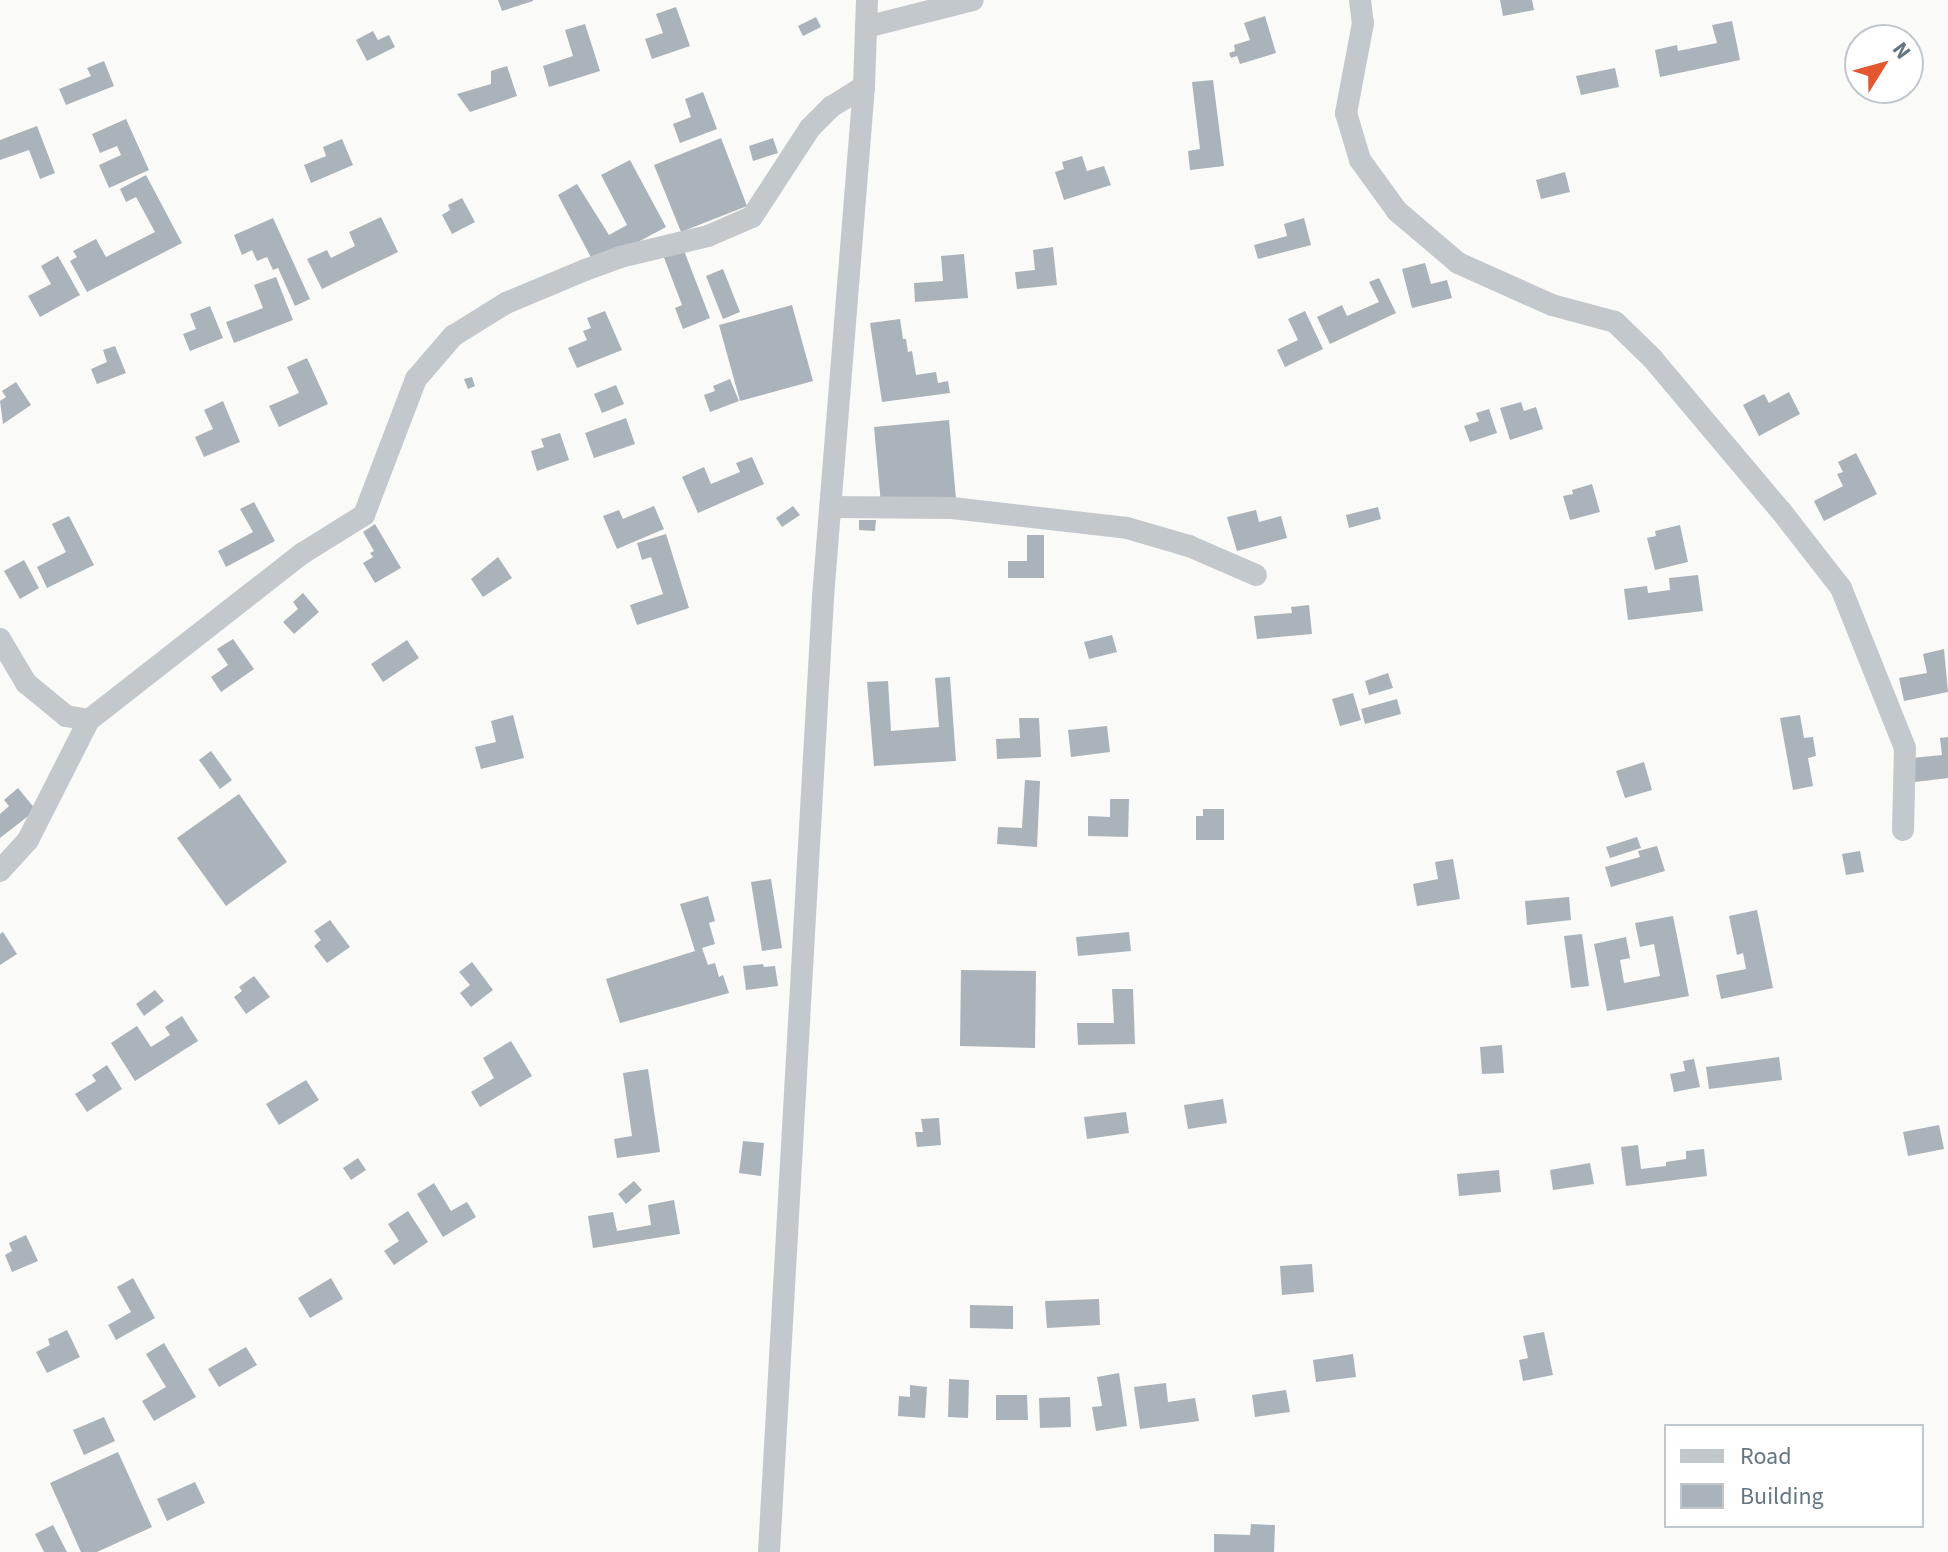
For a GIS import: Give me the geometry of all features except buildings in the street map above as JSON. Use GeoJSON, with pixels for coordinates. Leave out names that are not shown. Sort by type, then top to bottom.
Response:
{"type":"FeatureCollection","features":[{"type":"Feature","properties":{"kind":"street"},"geometry":{"type":"LineString","coordinates":[[769,1552],[823,597],[864,86],[867,0]]}},
{"type":"Feature","properties":{"kind":"street"},"geometry":{"type":"LineString","coordinates":[[866,27],[973,0]]}},
{"type":"Feature","properties":{"kind":"street"},"geometry":{"type":"LineString","coordinates":[[1360,0],[1363,23],[1346,113],[1360,160],[1397,211],[1458,263],[1552,305],[1615,322],[1662,369],[1781,511],[1841,588],[1905,748],[1903,830]]}},
{"type":"Feature","properties":{"kind":"street"},"geometry":{"type":"LineString","coordinates":[[0,871],[28,840],[89,720],[303,553],[364,515],[416,379],[453,336],[506,303],[585,270],[620,257],[708,236],[752,217],[810,128],[831,107],[864,86]]}},
{"type":"Feature","properties":{"kind":"street"},"geometry":{"type":"LineString","coordinates":[[831,507],[952,508],[1127,528],[1189,546],[1256,575]]}},
{"type":"Feature","properties":{"kind":"street"},"geometry":{"type":"LineString","coordinates":[[0,639],[26,683],[66,716],[89,720]]}}]}
